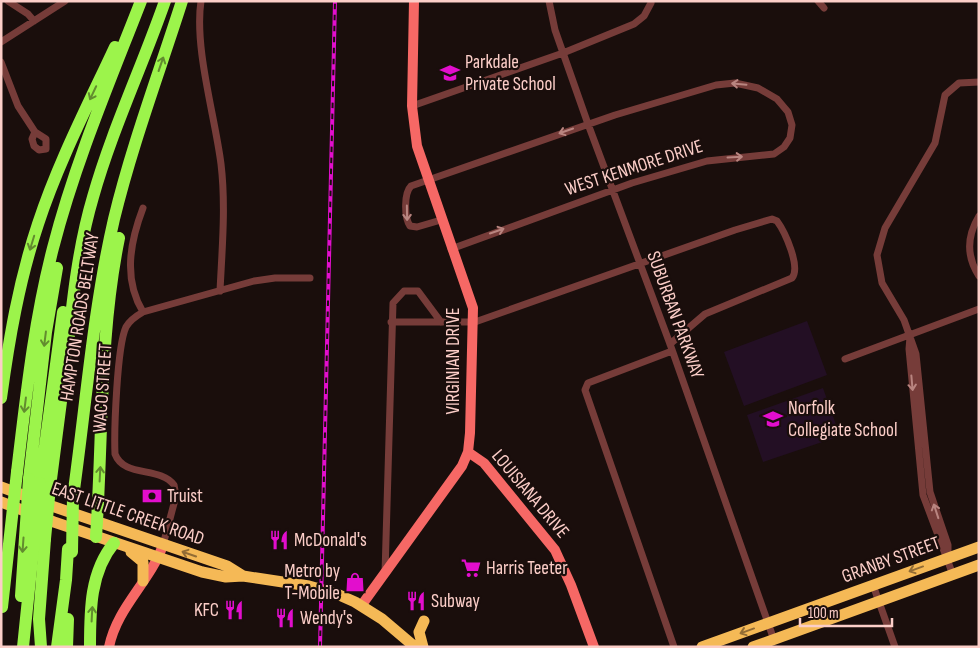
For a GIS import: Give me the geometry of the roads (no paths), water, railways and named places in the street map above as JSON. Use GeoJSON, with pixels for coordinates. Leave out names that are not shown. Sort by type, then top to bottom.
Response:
{"type":"FeatureCollection","features":[{"type":"Feature","properties":{"kind":"highway"},"geometry":{"type":"LineString","coordinates":[[1,398],[17,299],[38,224],[65,153],[136,1]]}},
{"type":"Feature","properties":{"kind":"highway","name":"HAMPTON ROADS BELTWAY"},"geometry":{"type":"LineString","coordinates":[[1,609],[32,358],[45,284],[70,187],[100,104],[142,1]]}},
{"type":"Feature","properties":{"kind":"highway","name":"HAMPTON ROADS BELTWAY"},"geometry":{"type":"LineString","coordinates":[[70,550],[74,497],[107,255],[123,187],[182,1]]}},
{"type":"Feature","properties":{"kind":"highway"},"geometry":{"type":"LineString","coordinates":[[24,647],[21,600],[85,229],[95,189],[124,104],[156,32],[164,6]]}},
{"type":"Feature","properties":{"kind":"highway"},"geometry":{"type":"LineString","coordinates":[[24,647],[40,483],[51,297],[60,248],[90,150],[100,104]]}},
{"type":"Feature","properties":{"kind":"highway"},"geometry":{"type":"LineString","coordinates":[[96,536],[110,292],[146,110]]}},
{"type":"Feature","properties":{"kind":"highway"},"geometry":{"type":"LineString","coordinates":[[40,483],[45,538],[40,619],[41,647]]}},
{"type":"Feature","properties":{"kind":"highway"},"geometry":{"type":"LineString","coordinates":[[90,647],[94,582],[103,560],[114,542]]}},
{"type":"Feature","properties":{"kind":"highway"},"geometry":{"type":"LineString","coordinates":[[57,647],[70,550]]}},
{"type":"Feature","properties":{"kind":"highway"},"geometry":{"type":"LineString","coordinates":[[67,647],[70,550]]}},
{"type":"Feature","properties":{"kind":"main road","name":"EAST LITTLE CREEK ROAD"},"geometry":{"type":"LineString","coordinates":[[1,487],[97,523],[227,566],[243,576]]}},
{"type":"Feature","properties":{"kind":"main road","name":"EAST LITTLE CREEK ROAD"},"geometry":{"type":"LineString","coordinates":[[1,502],[96,536],[226,578],[243,576],[322,589],[361,606],[392,626],[415,647]]}},
{"type":"Feature","properties":{"kind":"main road"},"geometry":{"type":"LineString","coordinates":[[114,542],[144,562],[143,581]]}},
{"type":"Feature","properties":{"kind":"main road","name":"GRANBY STREET"},"geometry":{"type":"LineString","coordinates":[[702,647],[979,547]]}},
{"type":"Feature","properties":{"kind":"main road","name":"GRANBY STREET"},"geometry":{"type":"LineString","coordinates":[[754,647],[979,566]]}},
{"type":"Feature","properties":{"kind":"main road"},"geometry":{"type":"LineString","coordinates":[[423,647],[419,632],[424,621]]}},
{"type":"Feature","properties":{"kind":"street"},"geometry":{"type":"LineString","coordinates":[[8,1],[28,14],[34,21]]}},
{"type":"Feature","properties":{"kind":"street"},"geometry":{"type":"LineString","coordinates":[[1,42],[65,1]]}},
{"type":"Feature","properties":{"kind":"street"},"geometry":{"type":"LineString","coordinates":[[201,1],[200,33],[217,136],[224,197],[220,291]]}},
{"type":"Feature","properties":{"kind":"street","name":"VIRGINIAN DRIVE"},"geometry":{"type":"LineString","coordinates":[[361,606],[453,479],[468,452],[471,420],[472,303],[451,249],[416,146],[412,106],[414,1]]}},
{"type":"Feature","properties":{"kind":"street","name":"SUBURBAN PARKWAY"},"geometry":{"type":"LineString","coordinates":[[549,1],[563,53],[612,191],[671,347],[774,640]]}},
{"type":"Feature","properties":{"kind":"street"},"geometry":{"type":"LineString","coordinates":[[818,1],[824,8]]}},
{"type":"Feature","properties":{"kind":"street"},"geometry":{"type":"LineString","coordinates":[[412,106],[563,53],[634,24],[644,16],[651,3]]}},
{"type":"Feature","properties":{"kind":"street"},"geometry":{"type":"LineString","coordinates":[[1,62],[18,106],[35,132]]}},
{"type":"Feature","properties":{"kind":"street","name":"WEST KENMORE DRIVE"},"geometry":{"type":"LineString","coordinates":[[451,249],[612,191],[707,161],[774,154],[784,147],[791,134],[791,118],[782,104],[758,88],[735,82],[697,90],[588,124]]}},
{"type":"Feature","properties":{"kind":"street"},"geometry":{"type":"LineString","coordinates":[[953,575],[948,558],[937,538],[921,488],[908,349],[910,335],[904,320],[882,283],[878,263],[881,236],[935,143],[945,95],[959,83],[979,82]]}},
{"type":"Feature","properties":{"kind":"street"},"geometry":{"type":"LineString","coordinates":[[441,220],[417,228],[408,223],[408,189],[427,180],[588,124]]}},
{"type":"Feature","properties":{"kind":"street"},"geometry":{"type":"LineString","coordinates":[[143,208],[133,234],[130,271],[134,298],[143,312]]}},
{"type":"Feature","properties":{"kind":"street"},"geometry":{"type":"LineString","coordinates":[[979,216],[972,228],[969,247],[972,262],[979,276]]}},
{"type":"Feature","properties":{"kind":"street"},"geometry":{"type":"LineString","coordinates":[[391,322],[473,322],[764,222],[775,220],[779,223],[796,268],[795,274],[790,279],[705,314],[671,347],[588,383],[584,390],[674,647]]}},
{"type":"Feature","properties":{"kind":"street","name":"WACO STREET"},"geometry":{"type":"LineString","coordinates":[[163,545],[176,496],[174,485],[165,477],[124,466],[115,454],[123,334],[130,321],[143,312],[258,280],[310,278]]}},
{"type":"Feature","properties":{"kind":"street"},"geometry":{"type":"LineString","coordinates":[[385,573],[391,322],[392,309],[396,297],[409,290],[422,294],[441,322]]}},
{"type":"Feature","properties":{"kind":"street"},"geometry":{"type":"LineString","coordinates":[[844,359],[979,310]]}},
{"type":"Feature","properties":{"kind":"street","name":"LOUISIANA DRIVE"},"geometry":{"type":"LineString","coordinates":[[468,452],[484,463],[555,550],[571,585],[594,647]]}},
{"type":"Feature","properties":{"kind":"street"},"geometry":{"type":"LineString","coordinates":[[108,647],[122,612],[159,557],[163,545]]}},
{"type":"Feature","properties":{"kind":"street"},"geometry":{"type":"LineString","coordinates":[[873,585],[895,647]]}},
{"type":"Feature","properties":{"kind":"railway"},"geometry":{"type":"LineString","coordinates":[[320,647],[335,1]]}},
{"type":"Feature","properties":{"kind":"place","name":"Parkdale Private School"},"geometry":{"type":"Point","coordinates":[450,73]}},
{"type":"Feature","properties":{"kind":"place","name":"Norfolk Collegiate School"},"geometry":{"type":"Point","coordinates":[773,419]}},
{"type":"Feature","properties":{"kind":"place","name":"Truist"},"geometry":{"type":"Point","coordinates":[152,496]}},
{"type":"Feature","properties":{"kind":"place","name":"McDonald's"},"geometry":{"type":"Point","coordinates":[279,540]}},
{"type":"Feature","properties":{"kind":"place","name":"Harris Teeter"},"geometry":{"type":"Point","coordinates":[471,568]}},
{"type":"Feature","properties":{"kind":"place","name":"Metro by T-Mobile"},"geometry":{"type":"Point","coordinates":[355,582]}},
{"type":"Feature","properties":{"kind":"place","name":"Subway"},"geometry":{"type":"Point","coordinates":[416,601]}},
{"type":"Feature","properties":{"kind":"place","name":"KFC"},"geometry":{"type":"Point","coordinates":[234,610]}},
{"type":"Feature","properties":{"kind":"place","name":"Wendy's"},"geometry":{"type":"Point","coordinates":[285,618]}}]}
